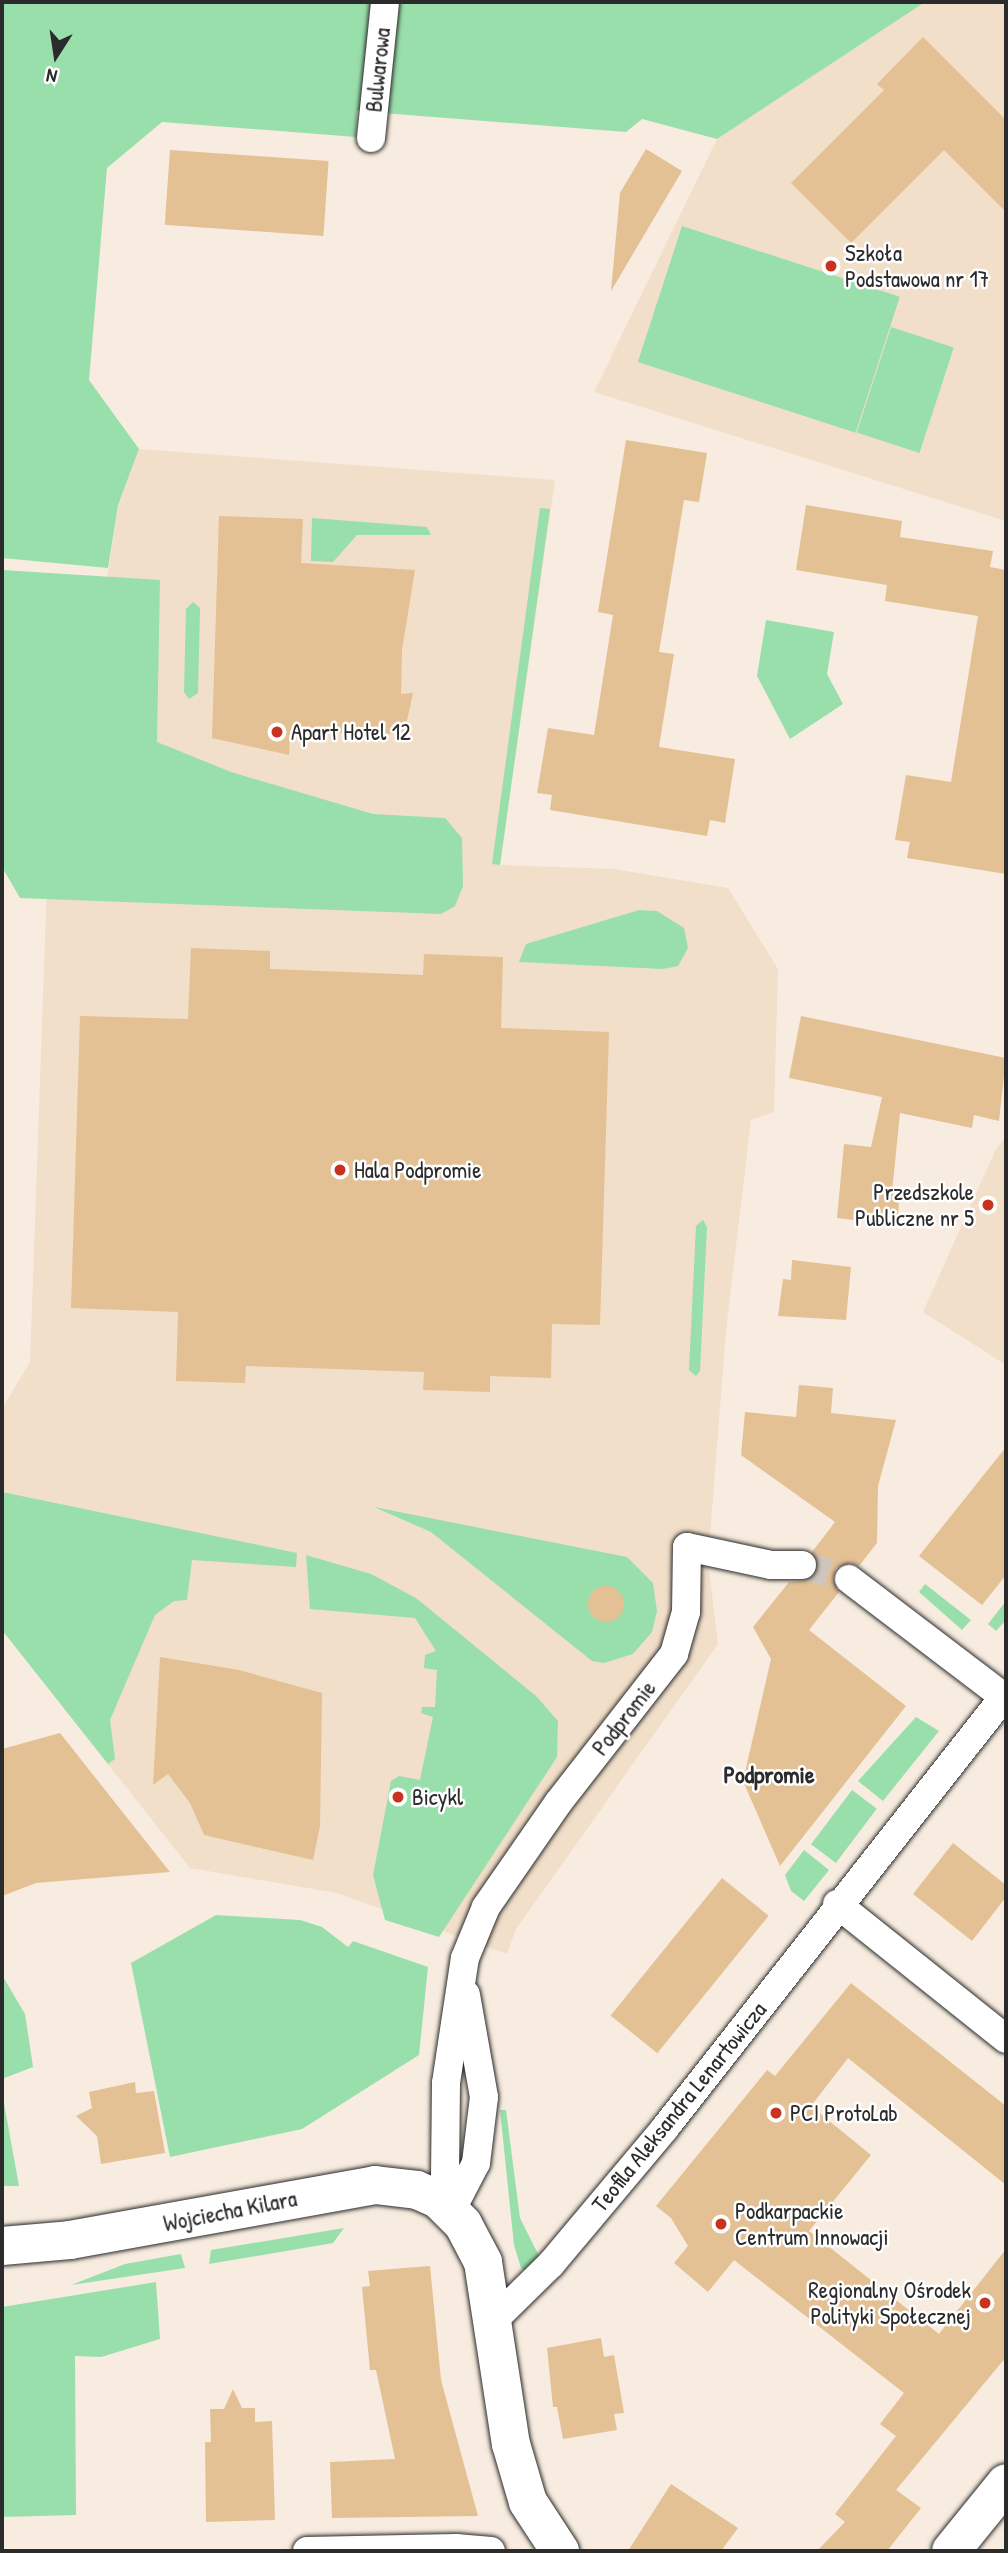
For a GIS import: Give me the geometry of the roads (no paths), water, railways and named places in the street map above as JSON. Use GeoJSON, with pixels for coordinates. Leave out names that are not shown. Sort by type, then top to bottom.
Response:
{"type":"FeatureCollection","features":[{"type":"Feature","properties":{"kind":"main road","name":"Wojciecha Kilara"},"geometry":{"type":"LineString","coordinates":[[2,2246],[93,2237],[375,2185],[417,2190],[452,2211]]}},
{"type":"Feature","properties":{"kind":"main road","name":"Podpromie"},"geometry":{"type":"LineString","coordinates":[[452,2211],[476,2243],[495,2319]]}},
{"type":"Feature","properties":{"kind":"main road"},"geometry":{"type":"LineString","coordinates":[[495,2319],[511,2444],[528,2502],[560,2551]]}},
{"type":"Feature","properties":{"kind":"main road"},"geometry":{"type":"LineString","coordinates":[[951,2551],[1006,2483]]}},
{"type":"Feature","properties":{"kind":"street","name":"Bulwarowa"},"geometry":{"type":"LineString","coordinates":[[371,138],[385,2]]}},
{"type":"Feature","properties":{"kind":"street","name":"Podpromie"},"geometry":{"type":"LineString","coordinates":[[452,2211],[445,2179],[446,2083],[462,1975],[471,1937],[508,1874],[674,1654],[686,1612],[687,1547],[760,1563],[802,1565]]}},
{"type":"Feature","properties":{"kind":"street"},"geometry":{"type":"LineString","coordinates":[[849,1579],[1005,1695]]}},
{"type":"Feature","properties":{"kind":"street","name":"Teofila Aleksandra Lenartowicza"},"geometry":{"type":"LineString","coordinates":[[495,2319],[551,2264],[666,2128],[837,1904],[1005,1695]]}},
{"type":"Feature","properties":{"kind":"street"},"geometry":{"type":"LineString","coordinates":[[837,1904],[1006,2039]]}},
{"type":"Feature","properties":{"kind":"street","name":"Podpromie"},"geometry":{"type":"LineString","coordinates":[[452,2211],[476,2163],[484,2097],[462,1975]]}},
{"type":"Feature","properties":{"kind":"street"},"geometry":{"type":"LineString","coordinates":[[307,2551],[442,2548],[491,2551]]}},
{"type":"Feature","properties":{"kind":"tunnel"},"geometry":{"type":"LineString","coordinates":[[802,1565],[849,1579]]}},
{"type":"Feature","properties":{"kind":"place","name":"Szkoła Podstawowa nr 17"},"geometry":{"type":"Point","coordinates":[831,266]}},
{"type":"Feature","properties":{"kind":"place","name":"Apart Hotel 12"},"geometry":{"type":"Point","coordinates":[277,732]}},
{"type":"Feature","properties":{"kind":"place","name":"Hala Podpromie"},"geometry":{"type":"Point","coordinates":[340,1170]}},
{"type":"Feature","properties":{"kind":"place","name":"Przedszkole Publiczne nr 5"},"geometry":{"type":"Point","coordinates":[988,1205]}},
{"type":"Feature","properties":{"kind":"place","name":"Bicykl"},"geometry":{"type":"Point","coordinates":[398,1797]}},
{"type":"Feature","properties":{"kind":"place","name":"PCI ProtoLab"},"geometry":{"type":"Point","coordinates":[776,2113]}},
{"type":"Feature","properties":{"kind":"place","name":"Podkarpackie Centrum Innowacji"},"geometry":{"type":"Point","coordinates":[721,2224]}},
{"type":"Feature","properties":{"kind":"place","name":"Regionalny Ośrodek Polityki Społecznej"},"geometry":{"type":"Point","coordinates":[985,2303]}},
{"type":"Feature","properties":{"kind":"district","name":"Podpromie"},"geometry":{"type":"Point","coordinates":[769,1775]}}]}
